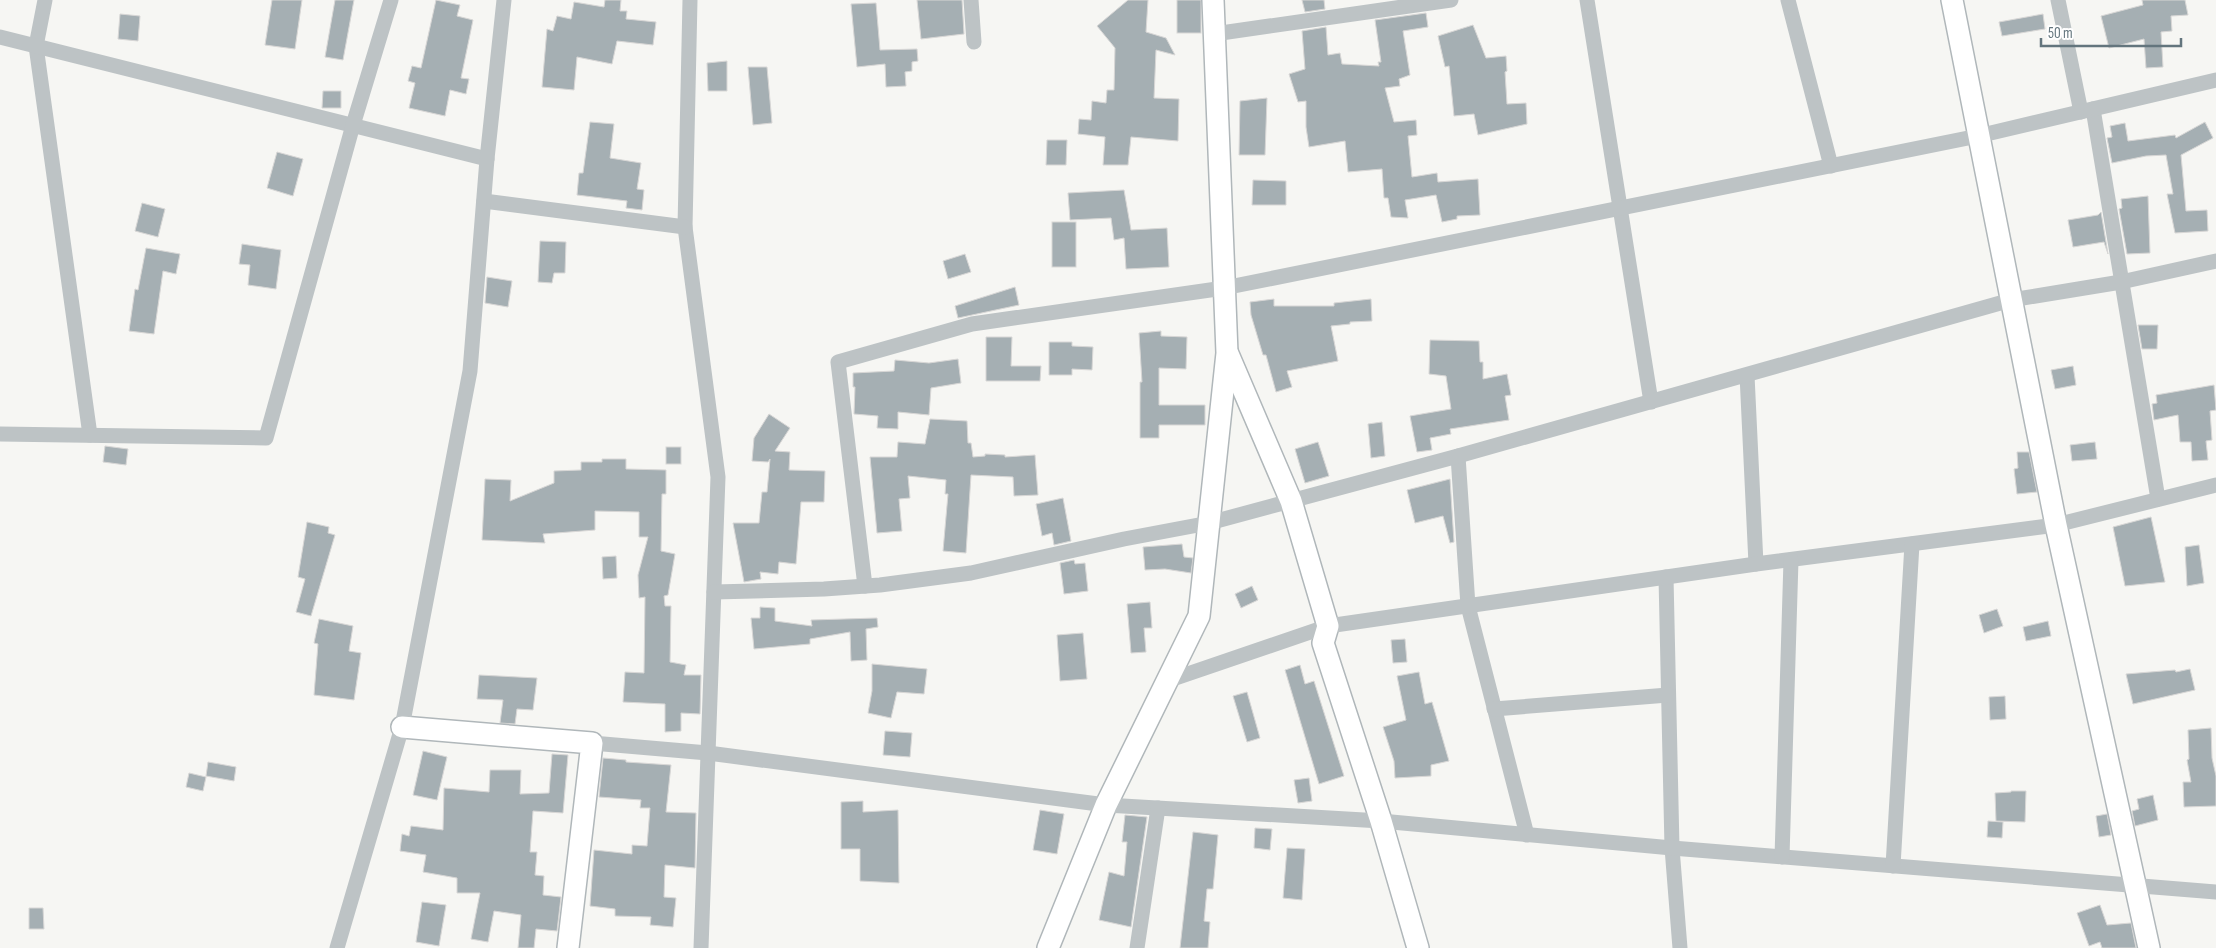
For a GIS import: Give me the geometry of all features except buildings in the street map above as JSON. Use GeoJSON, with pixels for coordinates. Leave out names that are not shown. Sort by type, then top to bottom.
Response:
{"type":"FeatureCollection","features":[{"type":"Feature","properties":{"kind":"street"},"geometry":{"type":"LineString","coordinates":[[45,0],[36,46],[90,435]]}},
{"type":"Feature","properties":{"kind":"street"},"geometry":{"type":"LineString","coordinates":[[0,434],[266,438],[353,125],[391,0]]}},
{"type":"Feature","properties":{"kind":"street"},"geometry":{"type":"LineString","coordinates":[[337,948],[402,727],[470,372],[484,201],[504,0]]}},
{"type":"Feature","properties":{"kind":"street"},"geometry":{"type":"LineString","coordinates":[[690,0],[685,227],[718,477],[701,948]]}},
{"type":"Feature","properties":{"kind":"street"},"geometry":{"type":"LineString","coordinates":[[971,0],[974,42]]}},
{"type":"Feature","properties":{"kind":"street"},"geometry":{"type":"LineString","coordinates":[[1048,948],[1106,805],[1199,616],[1227,353],[1213,0]]}},
{"type":"Feature","properties":{"kind":"street"},"geometry":{"type":"LineString","coordinates":[[1214,34],[1451,0]]}},
{"type":"Feature","properties":{"kind":"street"},"geometry":{"type":"LineString","coordinates":[[1587,0],[1651,402]]}},
{"type":"Feature","properties":{"kind":"street"},"geometry":{"type":"LineString","coordinates":[[1788,0],[1831,166]]}},
{"type":"Feature","properties":{"kind":"street"},"geometry":{"type":"LineString","coordinates":[[1952,0],[2056,525],[2137,886],[2149,948]]}},
{"type":"Feature","properties":{"kind":"street"},"geometry":{"type":"LineString","coordinates":[[2058,0],[2087,110],[2121,282],[2158,499]]}},
{"type":"Feature","properties":{"kind":"street"},"geometry":{"type":"LineString","coordinates":[[0,37],[488,159]]}},
{"type":"Feature","properties":{"kind":"street"},"geometry":{"type":"LineString","coordinates":[[865,586],[838,362],[972,324],[1224,288],[1978,136],[2216,80]]}},
{"type":"Feature","properties":{"kind":"street"},"geometry":{"type":"LineString","coordinates":[[484,201],[685,227]]}},
{"type":"Feature","properties":{"kind":"street"},"geometry":{"type":"LineString","coordinates":[[714,592],[865,586],[971,573],[1124,539],[1209,523],[1458,456],[2012,300],[2121,282],[2216,262]]}},
{"type":"Feature","properties":{"kind":"street"},"geometry":{"type":"LineString","coordinates":[[1227,353],[1292,501],[1328,626],[1323,643],[1381,822],[1418,948]]}},
{"type":"Feature","properties":{"kind":"street"},"geometry":{"type":"LineString","coordinates":[[1747,375],[1756,564]]}},
{"type":"Feature","properties":{"kind":"street"},"geometry":{"type":"LineString","coordinates":[[1458,456],[1468,606],[1527,835]]}},
{"type":"Feature","properties":{"kind":"street"},"geometry":{"type":"LineString","coordinates":[[1167,681],[1328,626],[1756,564],[2056,525],[2216,485]]}},
{"type":"Feature","properties":{"kind":"street"},"geometry":{"type":"LineString","coordinates":[[1893,866],[1912,544]]}},
{"type":"Feature","properties":{"kind":"street"},"geometry":{"type":"LineString","coordinates":[[1782,857],[1791,560]]}},
{"type":"Feature","properties":{"kind":"street"},"geometry":{"type":"LineString","coordinates":[[1666,577],[1672,848],[1680,948]]}},
{"type":"Feature","properties":{"kind":"street"},"geometry":{"type":"LineString","coordinates":[[1494,709],[1668,694]]}},
{"type":"Feature","properties":{"kind":"street"},"geometry":{"type":"LineString","coordinates":[[402,727],[708,753],[1106,805],[1381,822],[1672,848],[2216,892]]}},
{"type":"Feature","properties":{"kind":"street"},"geometry":{"type":"LineString","coordinates":[[568,948],[592,743]]}},
{"type":"Feature","properties":{"kind":"street"},"geometry":{"type":"LineString","coordinates":[[1137,948],[1158,808]]}}]}
